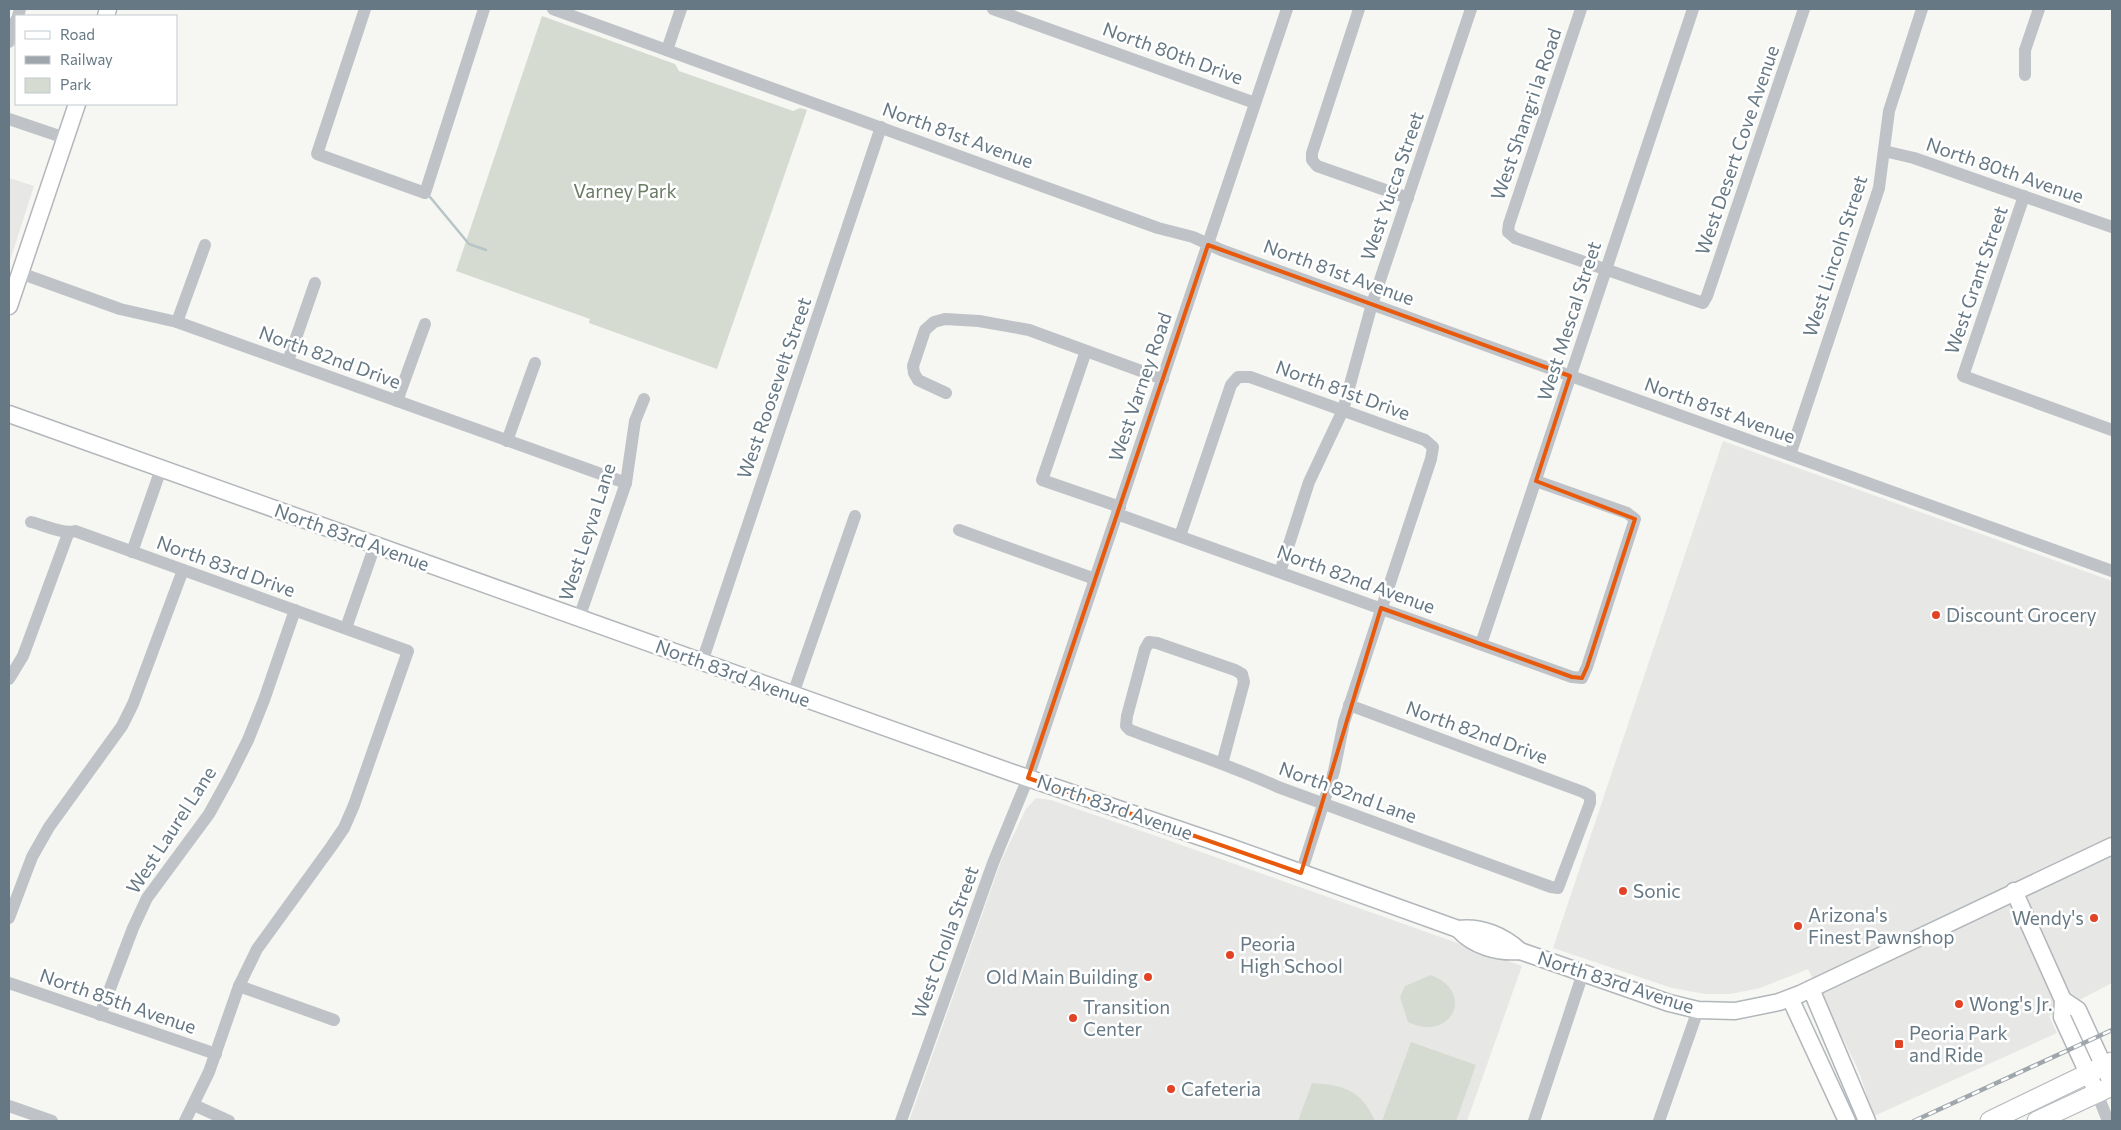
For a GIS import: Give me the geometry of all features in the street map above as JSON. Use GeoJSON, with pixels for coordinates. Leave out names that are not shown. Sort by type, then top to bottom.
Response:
{"type":"FeatureCollection","features":[{"type":"Feature","properties":{"kind":"highway"},"geometry":{"type":"LineString","coordinates":[[1990,1121],[2101,1067]]}},
{"type":"Feature","properties":{"kind":"highway"},"geometry":{"type":"LineString","coordinates":[[2037,1121],[2107,1088]]}},
{"type":"Feature","properties":{"kind":"main road"},"geometry":{"type":"LineString","coordinates":[[9,306],[77,105]]}},
{"type":"Feature","properties":{"kind":"main road","name":"North 83rd Avenue"},"geometry":{"type":"LineString","coordinates":[[9,414],[1028,778],[1458,929],[1467,939],[1503,952],[1520,951],[1669,1003],[1698,1010],[1735,1010],[1800,994],[2112,846]]}},
{"type":"Feature","properties":{"kind":"main road"},"geometry":{"type":"LineString","coordinates":[[2014,891],[2063,1000],[2078,1010],[2101,1067],[2107,1088]]}},
{"type":"Feature","properties":{"kind":"main road"},"geometry":{"type":"LineString","coordinates":[[1800,994],[1847,1121]]}},
{"type":"Feature","properties":{"kind":"main road"},"geometry":{"type":"LineString","coordinates":[[1800,994],[1867,1121]]}},
{"type":"Feature","properties":{"kind":"street"},"geometry":{"type":"LineString","coordinates":[[365,9],[316,154],[425,193],[484,9]]}},
{"type":"Feature","properties":{"kind":"street","name":"North 81st Avenue"},"geometry":{"type":"LineString","coordinates":[[553,9],[1149,224],[1193,237],[1208,245],[2112,571]]}},
{"type":"Feature","properties":{"kind":"street"},"geometry":{"type":"LineString","coordinates":[[667,50],[681,9]]}},
{"type":"Feature","properties":{"kind":"street","name":"North 80th Drive"},"geometry":{"type":"LineString","coordinates":[[993,9],[1255,102]]}},
{"type":"Feature","properties":{"kind":"street","name":"West Varney Road"},"geometry":{"type":"LineString","coordinates":[[1028,778],[1287,9]]}},
{"type":"Feature","properties":{"kind":"street"},"geometry":{"type":"LineString","coordinates":[[1359,9],[1312,153],[1312,160],[1317,166],[1408,198]]}},
{"type":"Feature","properties":{"kind":"street","name":"West Yucca Street"},"geometry":{"type":"LineString","coordinates":[[1280,572],[1309,482],[1343,410],[1372,304],[1471,9]]}},
{"type":"Feature","properties":{"kind":"street","name":"West Shangri la Road"},"geometry":{"type":"LineString","coordinates":[[1582,9],[1509,224],[1508,232],[1515,238],[1605,270]]}},
{"type":"Feature","properties":{"kind":"street","name":"West Mescal Street"},"geometry":{"type":"LineString","coordinates":[[1481,644],[1693,9]]}},
{"type":"Feature","properties":{"kind":"street","name":"West Desert Cove Avenue"},"geometry":{"type":"LineString","coordinates":[[1605,270],[1703,303],[1707,296],[1804,9]]}},
{"type":"Feature","properties":{"kind":"street","name":"West Lincoln Street"},"geometry":{"type":"LineString","coordinates":[[1790,455],[1879,188],[1888,111],[1922,9]]}},
{"type":"Feature","properties":{"kind":"street"},"geometry":{"type":"LineString","coordinates":[[2025,75],[2025,50],[2039,9]]}},
{"type":"Feature","properties":{"kind":"street"},"geometry":{"type":"LineString","coordinates":[[9,42],[15,23]]}},
{"type":"Feature","properties":{"kind":"street"},"geometry":{"type":"LineString","coordinates":[[9,119],[65,138]]}},
{"type":"Feature","properties":{"kind":"street","name":"West Roosevelt Street"},"geometry":{"type":"LineString","coordinates":[[702,662],[881,127]]}},
{"type":"Feature","properties":{"kind":"street","name":"North 80th Avenue"},"geometry":{"type":"LineString","coordinates":[[1884,151],[1914,158],[2112,227]]}},
{"type":"Feature","properties":{"kind":"street","name":"West Grant Street"},"geometry":{"type":"LineString","coordinates":[[2024,196],[1963,376],[2112,430]]}},
{"type":"Feature","properties":{"kind":"street"},"geometry":{"type":"LineString","coordinates":[[177,322],[205,245]]}},
{"type":"Feature","properties":{"kind":"street","name":"North 82nd Drive"},"geometry":{"type":"LineString","coordinates":[[20,273],[120,309],[177,322],[626,483]]}},
{"type":"Feature","properties":{"kind":"street"},"geometry":{"type":"LineString","coordinates":[[288,361],[315,283]]}},
{"type":"Feature","properties":{"kind":"street"},"geometry":{"type":"LineString","coordinates":[[946,393],[918,380],[913,366],[925,330],[934,322],[957,319],[1016,327],[1163,379]]}},
{"type":"Feature","properties":{"kind":"street"},"geometry":{"type":"LineString","coordinates":[[397,401],[425,324]]}},
{"type":"Feature","properties":{"kind":"street","name":"North 82nd Avenue"},"geometry":{"type":"LineString","coordinates":[[1086,351],[1042,480],[1180,536],[1572,677],[1582,678],[1588,667],[1635,518],[1627,513],[1536,481]]}},
{"type":"Feature","properties":{"kind":"street"},"geometry":{"type":"LineString","coordinates":[[507,441],[534,363]]}},
{"type":"Feature","properties":{"kind":"street","name":"North 81st Drive"},"geometry":{"type":"LineString","coordinates":[[1180,536],[1231,385],[1238,377],[1250,377],[1343,410],[1425,440],[1433,446],[1431,459],[1381,608]]}},
{"type":"Feature","properties":{"kind":"street","name":"West Leyva Lane"},"geometry":{"type":"LineString","coordinates":[[579,618],[626,483],[635,421],[644,399]]}},
{"type":"Feature","properties":{"kind":"street"},"geometry":{"type":"LineString","coordinates":[[132,552],[161,469]]}},
{"type":"Feature","properties":{"kind":"street"},"geometry":{"type":"LineString","coordinates":[[794,694],[855,516]]}},
{"type":"Feature","properties":{"kind":"street","name":"North 83rd Drive"},"geometry":{"type":"LineString","coordinates":[[31,522],[47,525],[68,534],[76,531],[408,651],[354,805],[344,828],[257,949],[239,986]]}},
{"type":"Feature","properties":{"kind":"street"},"geometry":{"type":"LineString","coordinates":[[959,530],[1095,579]]}},
{"type":"Feature","properties":{"kind":"street"},"geometry":{"type":"LineString","coordinates":[[11,671],[24,656],[68,534]]}},
{"type":"Feature","properties":{"kind":"street"},"geometry":{"type":"LineString","coordinates":[[346,628],[375,545]]}},
{"type":"Feature","properties":{"kind":"street"},"geometry":{"type":"LineString","coordinates":[[9,918],[32,857],[40,842],[130,712],[183,570]]}},
{"type":"Feature","properties":{"kind":"street"},"geometry":{"type":"LineString","coordinates":[[1302,873],[1325,804],[1349,705],[1381,608]]}},
{"type":"Feature","properties":{"kind":"street","name":"West Laurel Lane"},"geometry":{"type":"LineString","coordinates":[[100,1015],[133,928],[147,898],[209,814],[241,754],[264,700],[295,610]]}},
{"type":"Feature","properties":{"kind":"street","name":"North 82nd Lane"},"geometry":{"type":"LineString","coordinates":[[1222,764],[1244,682],[1242,674],[1157,643],[1149,642],[1145,649],[1126,726],[1130,730],[1325,804],[1558,888]]}},
{"type":"Feature","properties":{"kind":"street","name":"North 82nd Drive"},"geometry":{"type":"LineString","coordinates":[[1349,705],[1590,796],[1587,812],[1558,888]]}},
{"type":"Feature","properties":{"kind":"street","name":"West Cholla Street"},"geometry":{"type":"LineString","coordinates":[[901,1121],[993,863],[1028,778]]}},
{"type":"Feature","properties":{"kind":"street"},"geometry":{"type":"LineString","coordinates":[[1534,1121],[1583,973]]}},
{"type":"Feature","properties":{"kind":"street","name":"North 85th Avenue"},"geometry":{"type":"LineString","coordinates":[[9,983],[216,1054]]}},
{"type":"Feature","properties":{"kind":"street"},"geometry":{"type":"LineString","coordinates":[[185,1121],[216,1054],[239,986],[334,1020]]}},
{"type":"Feature","properties":{"kind":"street"},"geometry":{"type":"LineString","coordinates":[[1659,1121],[1698,1010]]}},
{"type":"Feature","properties":{"kind":"street"},"geometry":{"type":"LineString","coordinates":[[2107,1088],[2108,1121]]}},
{"type":"Feature","properties":{"kind":"street"},"geometry":{"type":"LineString","coordinates":[[194,1104],[229,1121]]}},
{"type":"Feature","properties":{"kind":"street"},"geometry":{"type":"LineString","coordinates":[[9,1106],[51,1121]]}},
{"type":"Feature","properties":{"kind":"highlighted area"},"geometry":{"type":"Polygon","coordinates":[[[1208,245],[1570,376],[1536,481],[1635,519],[1582,678],[1572,677],[1381,608],[1301,873],[1028,778],[1208,245]]]}},
{"type":"Feature","properties":{"kind":"shaded area"},"geometry":{"type":"Polygon","coordinates":[[[9,178],[34,186],[9,264],[9,178]]]}},
{"type":"Feature","properties":{"kind":"shaded area"},"geometry":{"type":"Polygon","coordinates":[[[1723,441],[2112,581],[2112,983],[2049,1016],[2057,1033],[1872,1117],[1857,1067],[1808,969],[1760,988],[1730,994],[1705,994],[1672,988],[1553,948],[1723,441]]]}},
{"type":"Feature","properties":{"kind":"shaded area","name":"Peoria High School"},"geometry":{"type":"Polygon","coordinates":[[[1036,798],[1051,800],[1159,837],[1522,966],[1467,1121],[909,1121],[1001,861],[1026,809],[1036,798]]]}},
{"type":"Feature","properties":{"kind":"green space","name":"Varney Park"},"geometry":{"type":"Polygon","coordinates":[[[542,16],[675,64],[679,71],[793,111],[800,108],[807,110],[717,369],[589,323],[590,319],[456,271],[542,16]]]}},
{"type":"Feature","properties":{"kind":"green space"},"geometry":{"type":"Polygon","coordinates":[[[1431,975],[1445,983],[1453,993],[1455,1003],[1452,1013],[1446,1021],[1436,1026],[1423,1027],[1408,1022],[1400,997],[1405,986],[1431,975]]]}},
{"type":"Feature","properties":{"kind":"green space"},"geometry":{"type":"Polygon","coordinates":[[[1411,1042],[1476,1065],[1456,1121],[1382,1121],[1411,1042]]]}},
{"type":"Feature","properties":{"kind":"green space"},"geometry":{"type":"Polygon","coordinates":[[[1312,1083],[1333,1085],[1350,1091],[1364,1102],[1375,1121],[1298,1121],[1312,1083]]]}},
{"type":"Feature","properties":{"kind":"waterway"},"geometry":{"type":"LineString","coordinates":[[430,197],[469,244],[486,250]]}},
{"type":"Feature","properties":{"kind":"railway"},"geometry":{"type":"LineString","coordinates":[[1914,1121],[2112,1030]]}},
{"type":"Feature","properties":{"kind":"place","name":"Discount Grocery"},"geometry":{"type":"Point","coordinates":[1936,615]}},
{"type":"Feature","properties":{"kind":"place","name":"Sonic"},"geometry":{"type":"Point","coordinates":[1623,891]}},
{"type":"Feature","properties":{"kind":"place","name":"Wendy's"},"geometry":{"type":"Point","coordinates":[2094,918]}},
{"type":"Feature","properties":{"kind":"place","name":"Arizona's Finest Pawnshop"},"geometry":{"type":"Point","coordinates":[1798,926]}},
{"type":"Feature","properties":{"kind":"place","name":"Peoria High School"},"geometry":{"type":"Point","coordinates":[1230,955]}},
{"type":"Feature","properties":{"kind":"place","name":"Old Main Building"},"geometry":{"type":"Point","coordinates":[1148,977]}},
{"type":"Feature","properties":{"kind":"place","name":"Wong's Jr."},"geometry":{"type":"Point","coordinates":[1959,1004]}},
{"type":"Feature","properties":{"kind":"place","name":"Transition Center"},"geometry":{"type":"Point","coordinates":[1073,1018]}},
{"type":"Feature","properties":{"kind":"place","name":"Peoria Park and Ride"},"geometry":{"type":"Point","coordinates":[1899,1044]}},
{"type":"Feature","properties":{"kind":"place","name":"Cafeteria"},"geometry":{"type":"Point","coordinates":[1171,1089]}}]}
